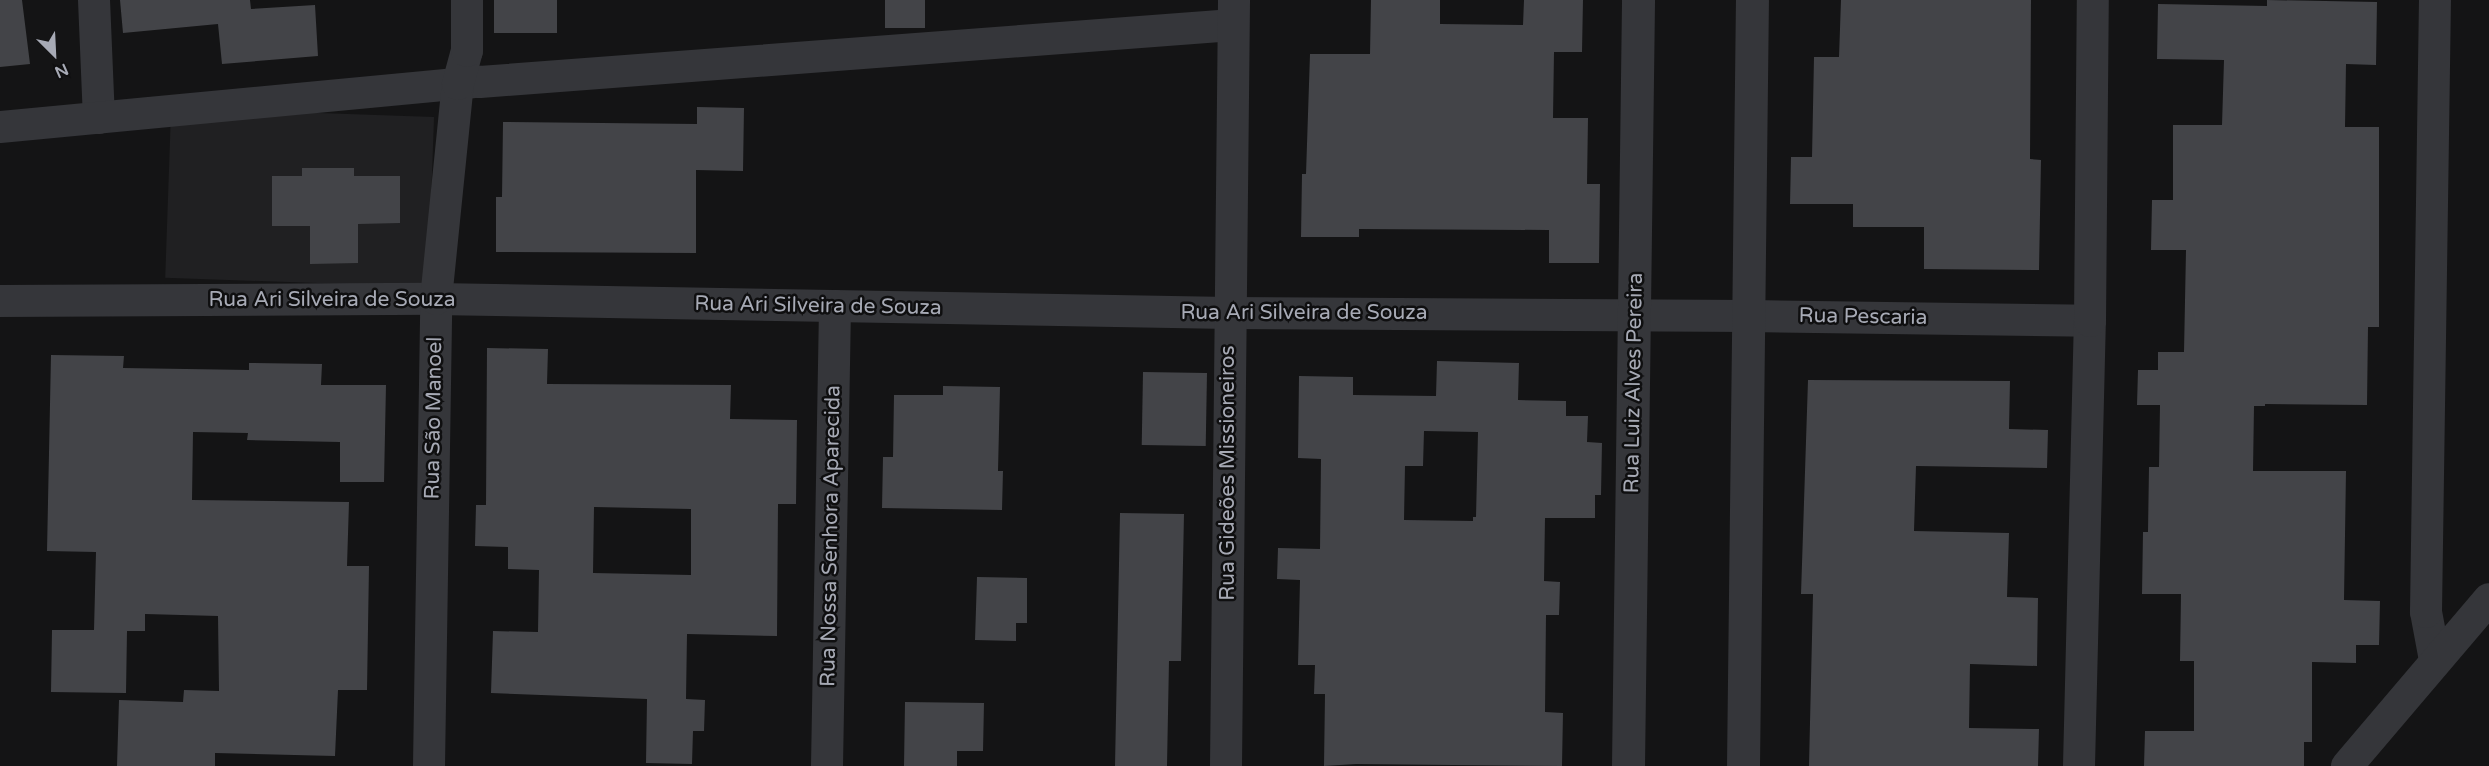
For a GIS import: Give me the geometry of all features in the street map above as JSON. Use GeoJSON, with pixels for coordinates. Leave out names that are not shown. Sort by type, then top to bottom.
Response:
{"type":"FeatureCollection","features":[{"type":"Feature","properties":{"kind":"street"},"geometry":{"type":"LineString","coordinates":[[94,0],[99,118]]}},
{"type":"Feature","properties":{"kind":"street","name":"Rua São Manoel"},"geometry":{"type":"LineString","coordinates":[[429,766],[436,299],[458,84],[467,51],[467,0]]}},
{"type":"Feature","properties":{"kind":"street","name":"Rua Luiz Alves Pereira"},"geometry":{"type":"LineString","coordinates":[[1628,766],[1638,0]]}},
{"type":"Feature","properties":{"kind":"street"},"geometry":{"type":"LineString","coordinates":[[1743,766],[1752,0]]}},
{"type":"Feature","properties":{"kind":"street"},"geometry":{"type":"LineString","coordinates":[[2079,766],[2090,321],[2093,0]]}},
{"type":"Feature","properties":{"kind":"street"},"geometry":{"type":"LineString","coordinates":[[2434,660],[2426,612],[2435,0]]}},
{"type":"Feature","properties":{"kind":"street"},"geometry":{"type":"LineString","coordinates":[[0,128],[1233,12]]}},
{"type":"Feature","properties":{"kind":"street","name":"Rua Gideões Missioneiros"},"geometry":{"type":"LineString","coordinates":[[1226,766],[1233,12]]}},
{"type":"Feature","properties":{"kind":"street","name":"Rua Ari Silveira de Souza"},"geometry":{"type":"LineString","coordinates":[[0,301],[436,299],[1229,313],[1635,315]]}},
{"type":"Feature","properties":{"kind":"street","name":"Rua Nossa Senhora Aparecida"},"geometry":{"type":"LineString","coordinates":[[826,766],[835,306]]}},
{"type":"Feature","properties":{"kind":"street","name":"Rua Pescaria"},"geometry":{"type":"LineString","coordinates":[[1635,315],[2090,321]]}},
{"type":"Feature","properties":{"kind":"street"},"geometry":{"type":"LineString","coordinates":[[2347,766],[2434,660],[2489,599]]}},
{"type":"Feature","properties":{"kind":"shaded area"},"geometry":{"type":"Polygon","coordinates":[[[171,108],[434,117],[428,287],[165,278],[171,108]]]}},
{"type":"Feature","properties":{"kind":"building"},"geometry":{"type":"Polygon","coordinates":[[[0,0],[22,0],[30,64],[0,67],[0,0]]]}},
{"type":"Feature","properties":{"kind":"building"},"geometry":{"type":"Polygon","coordinates":[[[120,0],[250,0],[251,9],[315,5],[318,56],[222,64],[218,24],[123,33],[120,0]]]}},
{"type":"Feature","properties":{"kind":"building"},"geometry":{"type":"Polygon","coordinates":[[[494,0],[557,0],[557,33],[494,33],[494,0]]]}},
{"type":"Feature","properties":{"kind":"building"},"geometry":{"type":"Polygon","coordinates":[[[885,0],[925,0],[925,28],[885,28],[885,0]]]}},
{"type":"Feature","properties":{"kind":"building"},"geometry":{"type":"Polygon","coordinates":[[[1371,0],[1440,0],[1440,24],[1523,25],[1524,0],[1583,0],[1582,52],[1554,52],[1553,118],[1588,118],[1587,184],[1600,184],[1599,263],[1549,263],[1549,230],[1359,229],[1359,237],[1301,237],[1302,174],[1306,174],[1310,54],[1370,54],[1371,0]]]}},
{"type":"Feature","properties":{"kind":"building"},"geometry":{"type":"Polygon","coordinates":[[[1841,0],[2031,0],[2030,159],[2041,160],[2039,270],[1924,269],[1924,227],[1853,227],[1853,204],[1790,204],[1791,157],[1812,157],[1814,57],[1839,57],[1841,0]]]}},
{"type":"Feature","properties":{"kind":"building"},"geometry":{"type":"Polygon","coordinates":[[[2267,0],[2377,2],[2376,65],[2346,64],[2345,127],[2379,127],[2379,327],[2368,327],[2367,405],[2265,404],[2265,406],[2254,406],[2253,471],[2346,471],[2344,600],[2380,601],[2379,645],[2356,645],[2356,663],[2312,662],[2312,742],[2304,742],[2304,766],[2144,766],[2145,731],[2194,731],[2194,661],[2180,661],[2181,594],[2142,594],[2143,532],[2148,532],[2149,467],[2159,467],[2160,405],[2137,405],[2138,370],[2158,370],[2158,352],[2184,352],[2186,250],[2151,250],[2152,200],[2173,200],[2173,125],[2222,125],[2224,60],[2157,59],[2158,4],[2267,6],[2267,0]]]}},
{"type":"Feature","properties":{"kind":"building"},"geometry":{"type":"Polygon","coordinates":[[[697,107],[744,108],[743,171],[696,170],[696,253],[496,252],[496,197],[502,197],[503,122],[697,124],[697,107]]]}},
{"type":"Feature","properties":{"kind":"building"},"geometry":{"type":"Polygon","coordinates":[[[302,168],[354,168],[354,176],[400,176],[400,223],[358,224],[358,263],[310,264],[310,226],[272,226],[272,176],[302,176],[302,168]]]}},
{"type":"Feature","properties":{"kind":"building"},"geometry":{"type":"Polygon","coordinates":[[[487,348],[548,349],[547,384],[731,385],[730,419],[797,420],[796,504],[778,504],[777,636],[687,634],[686,699],[705,700],[704,731],[693,731],[692,764],[646,763],[647,699],[491,693],[493,631],[538,632],[539,570],[508,569],[508,547],[475,546],[476,505],[486,505],[487,348]],[[594,507],[593,573],[691,575],[691,509],[594,507]]]}},
{"type":"Feature","properties":{"kind":"building"},"geometry":{"type":"Polygon","coordinates":[[[51,355],[124,356],[123,368],[249,370],[249,363],[322,364],[321,385],[386,385],[384,482],[340,482],[340,442],[247,440],[248,433],[193,432],[192,500],[349,502],[347,566],[369,566],[367,690],[338,690],[335,756],[215,753],[215,766],[117,766],[119,700],[183,702],[184,690],[219,691],[218,616],[145,614],[145,631],[127,631],[126,693],[51,692],[52,630],[94,630],[96,552],[47,551],[51,355]]]}},
{"type":"Feature","properties":{"kind":"building"},"geometry":{"type":"Polygon","coordinates":[[[1437,361],[1519,363],[1518,400],[1566,401],[1566,416],[1588,416],[1587,442],[1602,443],[1601,495],[1595,495],[1595,518],[1545,518],[1544,581],[1560,582],[1559,615],[1546,615],[1545,712],[1563,713],[1562,766],[1356,764],[1324,766],[1325,694],[1314,694],[1315,665],[1298,665],[1300,580],[1277,579],[1278,548],[1320,549],[1321,459],[1298,458],[1299,376],[1353,377],[1353,395],[1436,396],[1437,361]],[[1424,431],[1423,466],[1405,466],[1404,520],[1473,521],[1473,517],[1476,517],[1478,432],[1424,431]]]}},
{"type":"Feature","properties":{"kind":"building"},"geometry":{"type":"Polygon","coordinates":[[[1143,372],[1207,373],[1206,446],[1142,445],[1143,372]]]}},
{"type":"Feature","properties":{"kind":"building"},"geometry":{"type":"Polygon","coordinates":[[[1808,380],[2010,381],[2009,429],[2048,430],[2047,468],[1916,466],[1914,531],[2009,533],[2007,597],[2038,598],[2037,666],[1970,664],[1969,728],[2039,729],[2038,766],[1809,766],[1813,594],[1801,594],[1808,380]]]}},
{"type":"Feature","properties":{"kind":"building"},"geometry":{"type":"Polygon","coordinates":[[[943,386],[1000,387],[998,471],[1003,471],[1002,510],[882,508],[883,457],[893,457],[894,395],[943,395],[943,386]]]}},
{"type":"Feature","properties":{"kind":"building"},"geometry":{"type":"Polygon","coordinates":[[[1120,513],[1184,514],[1181,661],[1169,661],[1167,766],[1115,766],[1120,513]]]}},
{"type":"Feature","properties":{"kind":"building"},"geometry":{"type":"Polygon","coordinates":[[[977,577],[1027,578],[1027,623],[1016,623],[1016,641],[975,640],[977,577]]]}},
{"type":"Feature","properties":{"kind":"building"},"geometry":{"type":"Polygon","coordinates":[[[905,702],[984,703],[983,751],[957,751],[957,766],[904,766],[905,702]]]}}]}
